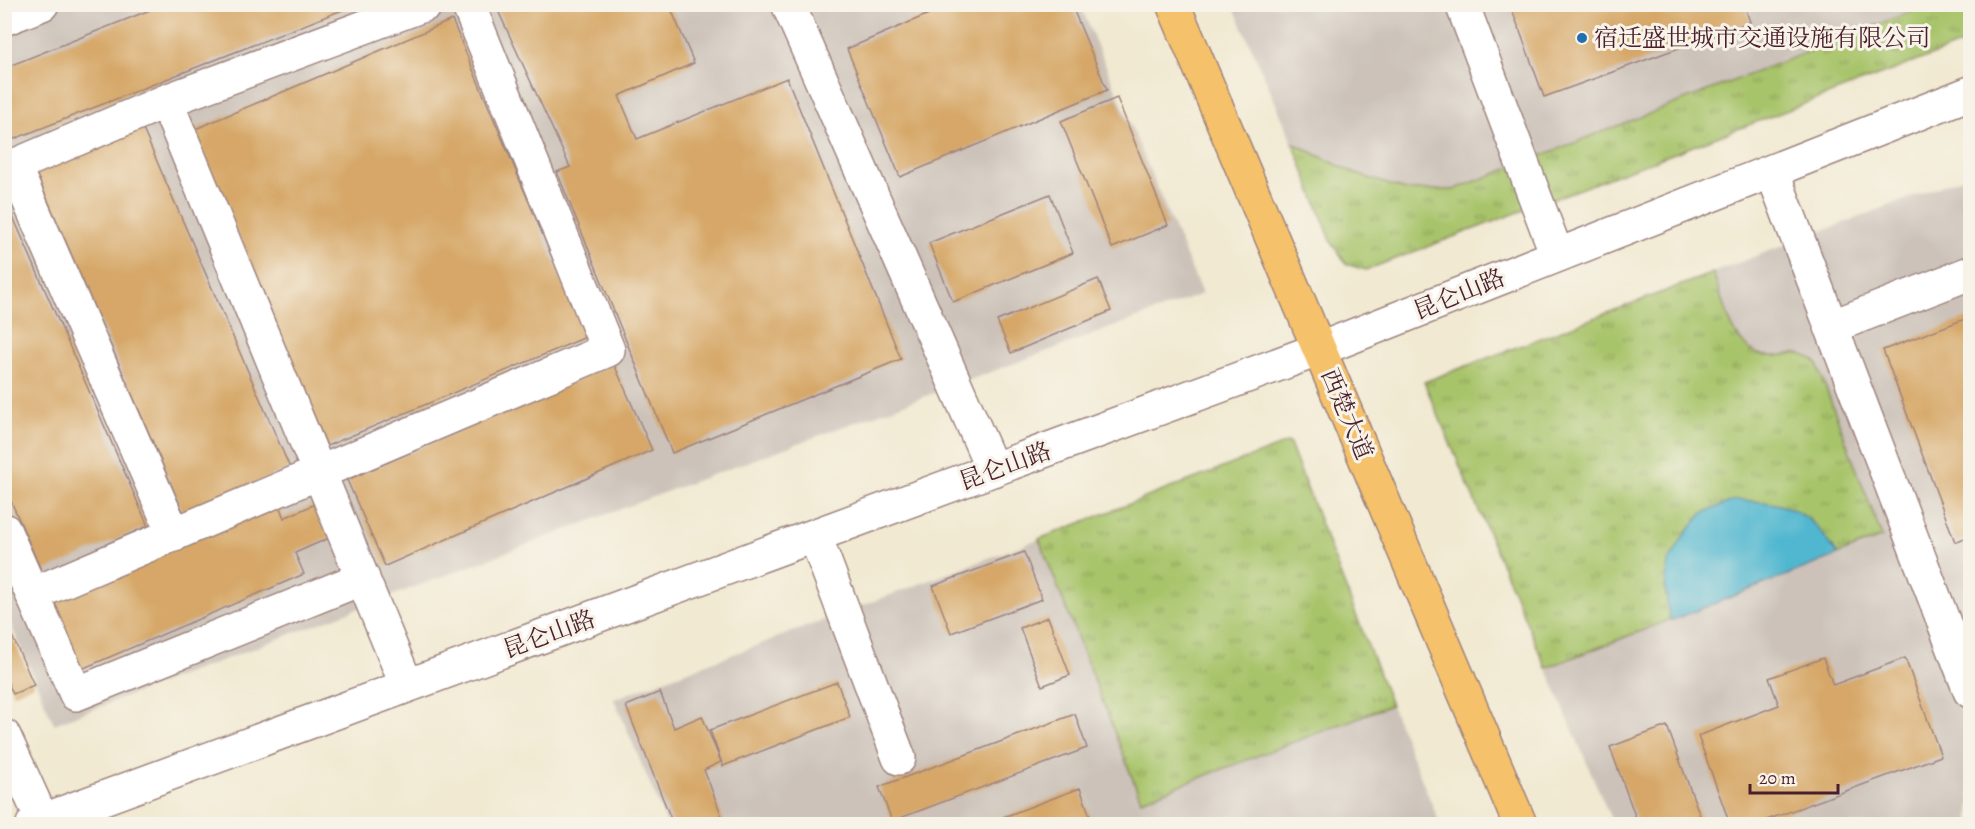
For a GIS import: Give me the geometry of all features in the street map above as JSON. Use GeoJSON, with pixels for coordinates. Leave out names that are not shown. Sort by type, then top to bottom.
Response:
{"type":"FeatureCollection","features":[{"type":"Feature","properties":{"kind":"main road","name":"西楚大道"},"geometry":{"type":"LineString","coordinates":[[1173,4],[1320,349],[1515,823]]}},
{"type":"Feature","properties":{"kind":"street"},"geometry":{"type":"LineString","coordinates":[[4,19],[42,4]]}},
{"type":"Feature","properties":{"kind":"street"},"geometry":{"type":"LineString","coordinates":[[174,535],[9,168],[166,101],[426,4]]}},
{"type":"Feature","properties":{"kind":"street"},"geometry":{"type":"LineString","coordinates":[[33,594],[608,350],[468,4]]}},
{"type":"Feature","properties":{"kind":"street"},"geometry":{"type":"LineString","coordinates":[[788,4],[993,470]]}},
{"type":"Feature","properties":{"kind":"street"},"geometry":{"type":"LineString","coordinates":[[1462,4],[1557,255]]}},
{"type":"Feature","properties":{"kind":"street","name":"昆仑山路"},"geometry":{"type":"LineString","coordinates":[[40,823],[1320,349],[1971,93]]}},
{"type":"Feature","properties":{"kind":"street"},"geometry":{"type":"LineString","coordinates":[[166,101],[407,686]]}},
{"type":"Feature","properties":{"kind":"street"},"geometry":{"type":"LineString","coordinates":[[1772,171],[1971,691]]}},
{"type":"Feature","properties":{"kind":"street"},"geometry":{"type":"LineString","coordinates":[[1831,327],[1971,273]]}},
{"type":"Feature","properties":{"kind":"street"},"geometry":{"type":"LineString","coordinates":[[4,530],[76,694],[363,578]]}},
{"type":"Feature","properties":{"kind":"street"},"geometry":{"type":"LineString","coordinates":[[815,536],[899,758]]}},
{"type":"Feature","properties":{"kind":"street"},"geometry":{"type":"LineString","coordinates":[[4,736],[40,823]]}},
{"type":"Feature","properties":{"kind":"shaded area"},"geometry":{"type":"Polygon","coordinates":[[[4,5],[1080,5],[1202,294],[671,490],[54,724],[5,611],[4,5]]]}},
{"type":"Feature","properties":{"kind":"shaded area"},"geometry":{"type":"Polygon","coordinates":[[[1233,5],[1928,5],[1453,190],[1406,190],[1356,174],[1293,143],[1233,5]]]}},
{"type":"Feature","properties":{"kind":"shaded area"},"geometry":{"type":"Polygon","coordinates":[[[1970,175],[1970,824],[1613,824],[1424,382],[1970,175]]]}},
{"type":"Feature","properties":{"kind":"shaded area"},"geometry":{"type":"Polygon","coordinates":[[[1039,539],[1141,800],[1391,705],[1440,824],[667,824],[614,699],[1039,539]]]}},
{"type":"Feature","properties":{"kind":"green space"},"geometry":{"type":"Polygon","coordinates":[[[1928,5],[1970,5],[1970,41],[1366,270],[1346,264],[1332,243],[1293,143],[1356,174],[1406,190],[1453,190],[1928,5]]]}},
{"type":"Feature","properties":{"kind":"green space"},"geometry":{"type":"Polygon","coordinates":[[[1713,273],[1725,310],[1737,335],[1745,345],[1755,353],[1767,356],[1797,354],[1816,362],[1882,537],[1546,668],[1424,382],[1713,273]]]}},
{"type":"Feature","properties":{"kind":"green space"},"geometry":{"type":"Polygon","coordinates":[[[1289,442],[1391,705],[1141,800],[1039,539],[1289,442]]]}},
{"type":"Feature","properties":{"kind":"water"},"geometry":{"type":"Polygon","coordinates":[[[1735,500],[1770,503],[1796,511],[1817,527],[1838,555],[1670,621],[1665,588],[1668,563],[1685,534],[1703,513],[1735,500]]]}},
{"type":"Feature","properties":{"kind":"building"},"geometry":{"type":"Polygon","coordinates":[[[165,4],[355,5],[4,143],[4,68],[165,4]]]}},
{"type":"Feature","properties":{"kind":"building"},"geometry":{"type":"Polygon","coordinates":[[[495,4],[669,4],[694,63],[619,96],[637,139],[787,78],[901,359],[672,453],[557,172],[570,167],[495,4]]]}},
{"type":"Feature","properties":{"kind":"building"},"geometry":{"type":"Polygon","coordinates":[[[952,4],[1071,4],[1107,90],[900,177],[847,49],[952,4]]]}},
{"type":"Feature","properties":{"kind":"building"},"geometry":{"type":"Polygon","coordinates":[[[1510,4],[1744,4],[1750,22],[1544,97],[1510,4]]]}},
{"type":"Feature","properties":{"kind":"building"},"geometry":{"type":"Polygon","coordinates":[[[452,20],[586,337],[327,446],[193,130],[452,20]]]}},
{"type":"Feature","properties":{"kind":"building"},"geometry":{"type":"Polygon","coordinates":[[[1117,98],[1168,225],[1112,248],[1061,121],[1117,98]]]}},
{"type":"Feature","properties":{"kind":"building"},"geometry":{"type":"Polygon","coordinates":[[[142,127],[290,468],[184,514],[36,173],[142,127]]]}},
{"type":"Feature","properties":{"kind":"building"},"geometry":{"type":"Polygon","coordinates":[[[1050,194],[1073,253],[953,302],[929,243],[1050,194]]]}},
{"type":"Feature","properties":{"kind":"building"},"geometry":{"type":"Polygon","coordinates":[[[4,196],[148,526],[42,572],[4,485],[4,196]]]}},
{"type":"Feature","properties":{"kind":"building"},"geometry":{"type":"Polygon","coordinates":[[[1098,279],[1111,311],[1011,353],[997,321],[1098,279]]]}},
{"type":"Feature","properties":{"kind":"building"},"geometry":{"type":"Polygon","coordinates":[[[1970,317],[1970,536],[1955,542],[1883,350],[1970,317]]]}},
{"type":"Feature","properties":{"kind":"building"},"geometry":{"type":"Polygon","coordinates":[[[614,364],[652,450],[385,566],[347,480],[614,364]]]}},
{"type":"Feature","properties":{"kind":"building"},"geometry":{"type":"Polygon","coordinates":[[[322,501],[336,535],[295,553],[304,574],[77,671],[48,602],[278,503],[284,518],[322,501]]]}},
{"type":"Feature","properties":{"kind":"building"},"geometry":{"type":"Polygon","coordinates":[[[1024,552],[1042,599],[951,633],[933,586],[1024,552]]]}},
{"type":"Feature","properties":{"kind":"building"},"geometry":{"type":"Polygon","coordinates":[[[1048,617],[1070,675],[1042,686],[1020,628],[1048,617]]]}},
{"type":"Feature","properties":{"kind":"building"},"geometry":{"type":"Polygon","coordinates":[[[4,618],[34,685],[13,694],[4,674],[4,618]]]}},
{"type":"Feature","properties":{"kind":"building"},"geometry":{"type":"Polygon","coordinates":[[[1823,658],[1833,685],[1905,658],[1941,756],[1756,824],[1730,824],[1698,736],[1779,705],[1769,678],[1823,658]]]}},
{"type":"Feature","properties":{"kind":"building"},"geometry":{"type":"Polygon","coordinates":[[[837,682],[850,717],[723,766],[710,730],[837,682]]]}},
{"type":"Feature","properties":{"kind":"building"},"geometry":{"type":"Polygon","coordinates":[[[660,692],[674,728],[702,716],[721,762],[704,770],[725,824],[673,824],[626,706],[660,692]]]}},
{"type":"Feature","properties":{"kind":"building"},"geometry":{"type":"Polygon","coordinates":[[[1075,714],[1087,748],[892,821],[879,787],[1075,714]]]}},
{"type":"Feature","properties":{"kind":"building"},"geometry":{"type":"Polygon","coordinates":[[[1667,726],[1703,824],[1638,824],[1610,747],[1667,726]]]}},
{"type":"Feature","properties":{"kind":"building"},"geometry":{"type":"Polygon","coordinates":[[[1080,788],[1090,816],[1066,824],[985,824],[1080,788]]]}},
{"type":"Feature","properties":{"kind":"place","name":"宿迁盛世城市交通设施有限公司"},"geometry":{"type":"Point","coordinates":[1582,38]}}]}
